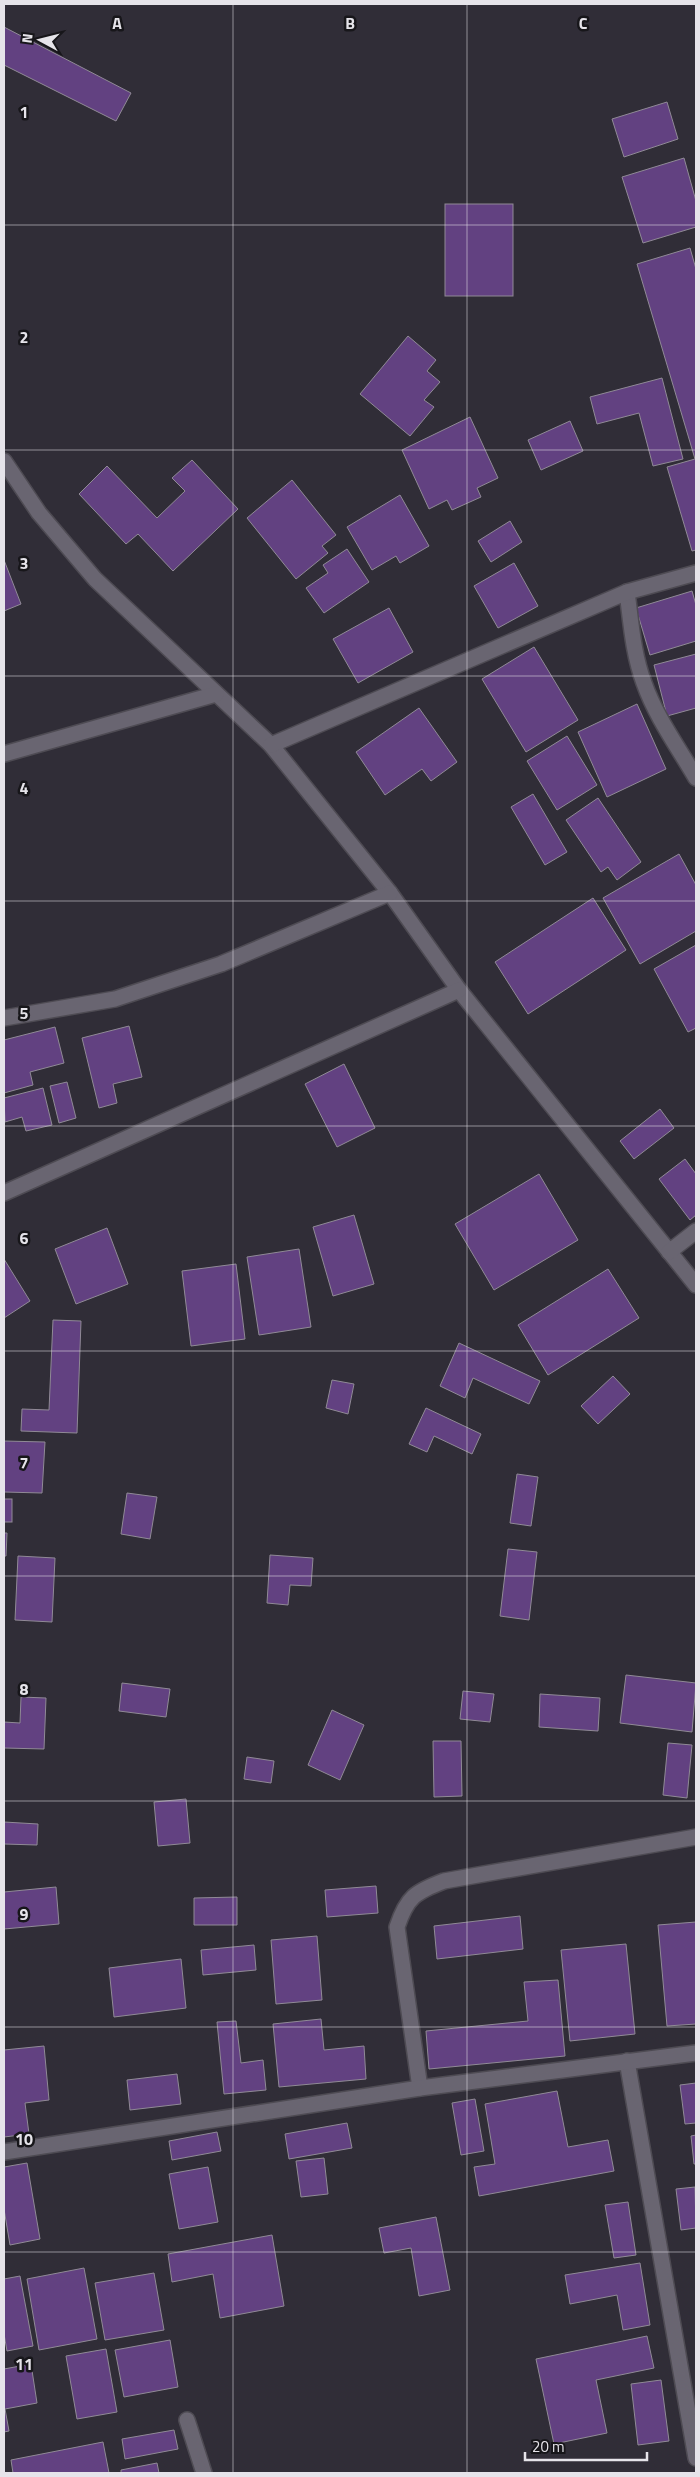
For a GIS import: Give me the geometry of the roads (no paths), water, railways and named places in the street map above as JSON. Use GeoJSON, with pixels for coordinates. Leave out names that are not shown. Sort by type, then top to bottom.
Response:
{"type":"FeatureCollection","features":[{"type":"Feature","properties":{"kind":"street"},"geometry":{"type":"LineString","coordinates":[[4,461],[39,513],[95,579],[271,745],[390,893],[458,990],[696,1285]]}},
{"type":"Feature","properties":{"kind":"street"},"geometry":{"type":"LineString","coordinates":[[271,745],[627,592],[696,574]]}},
{"type":"Feature","properties":{"kind":"street"},"geometry":{"type":"LineString","coordinates":[[627,592],[636,656],[644,683],[663,723],[696,778]]}},
{"type":"Feature","properties":{"kind":"street"},"geometry":{"type":"LineString","coordinates":[[4,754],[216,694]]}},
{"type":"Feature","properties":{"kind":"street"},"geometry":{"type":"LineString","coordinates":[[4,1018],[115,999],[221,964],[390,893]]}},
{"type":"Feature","properties":{"kind":"street"},"geometry":{"type":"LineString","coordinates":[[4,1193],[458,990]]}},
{"type":"Feature","properties":{"kind":"street"},"geometry":{"type":"LineString","coordinates":[[670,1252],[696,1231]]}},
{"type":"Feature","properties":{"kind":"street"},"geometry":{"type":"LineString","coordinates":[[420,2088],[397,1926],[405,1905],[419,1890],[444,1881],[696,1837]]}},
{"type":"Feature","properties":{"kind":"street"},"geometry":{"type":"LineString","coordinates":[[4,2152],[420,2088],[627,2060],[696,2053]]}},
{"type":"Feature","properties":{"kind":"street"},"geometry":{"type":"LineString","coordinates":[[627,2060],[696,2458]]}},
{"type":"Feature","properties":{"kind":"street"},"geometry":{"type":"LineString","coordinates":[[187,2420],[204,2473]]}}]}
